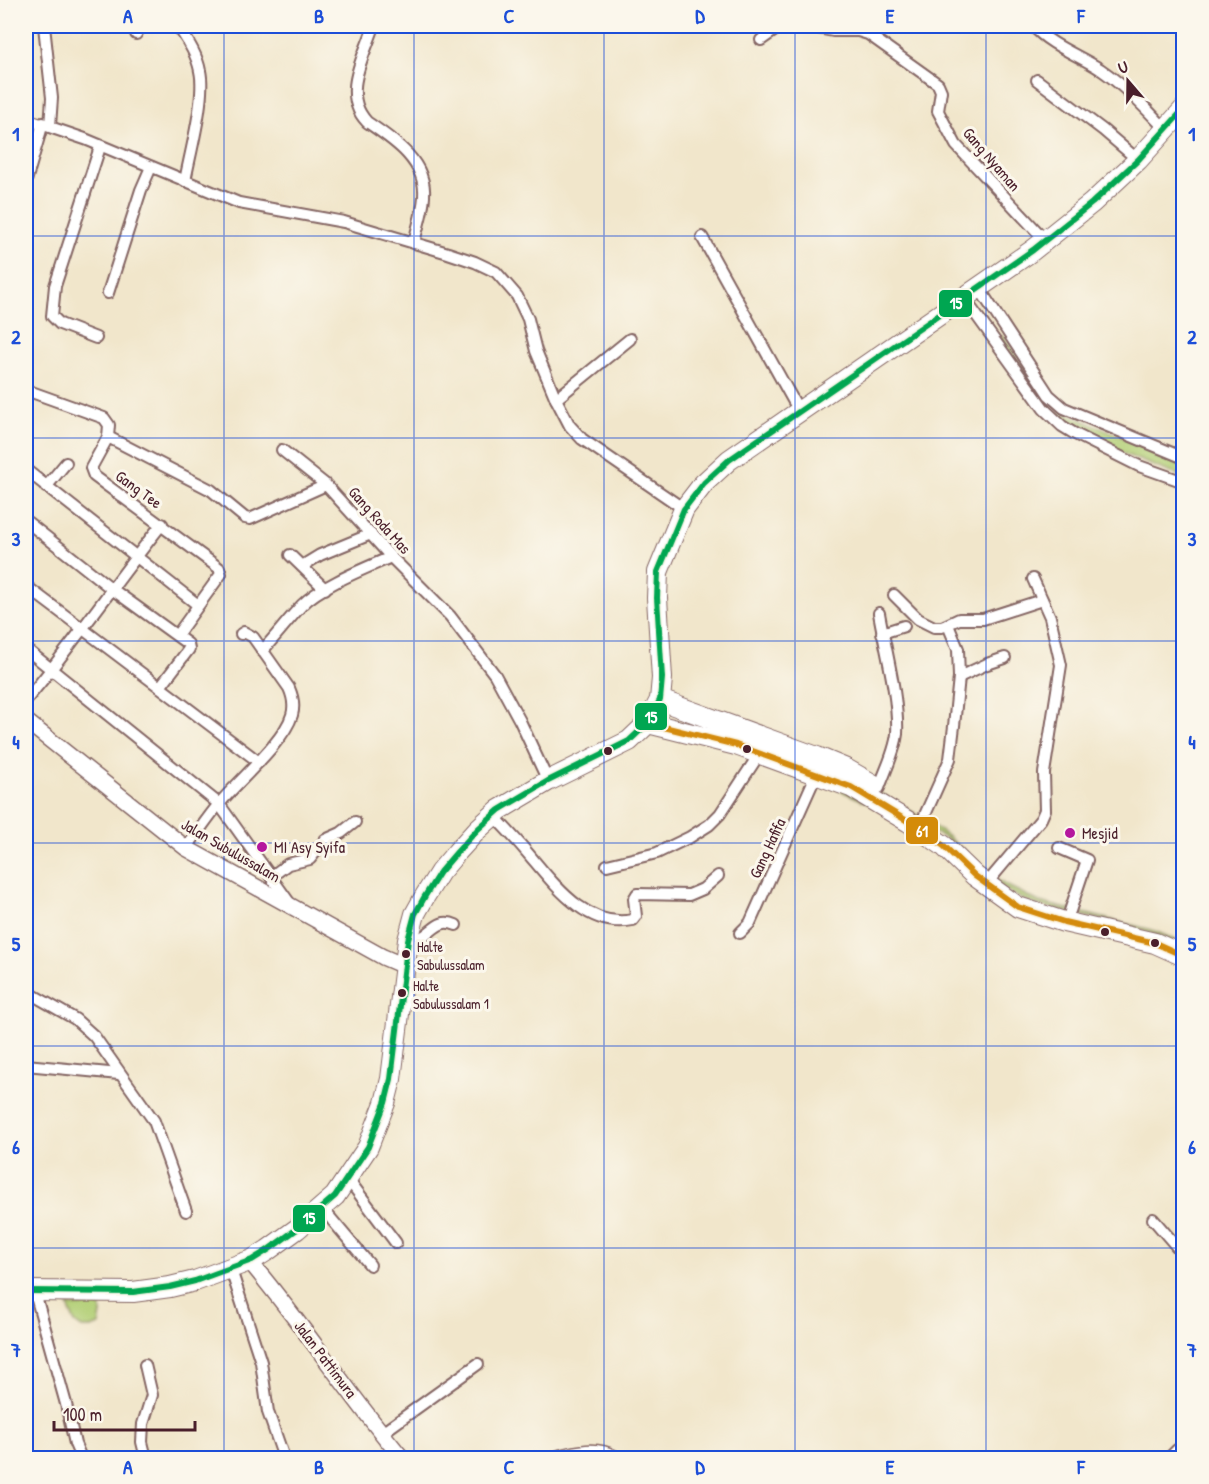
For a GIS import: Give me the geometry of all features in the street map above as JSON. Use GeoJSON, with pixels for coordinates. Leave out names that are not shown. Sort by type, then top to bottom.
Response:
{"type":"FeatureCollection","features":[{"type":"Feature","properties":{"kind":"highway"},"geometry":{"type":"LineString","coordinates":[[106,1297],[126,1302],[177,1294],[233,1276],[322,1208],[348,1179],[368,1147],[385,1103],[391,1078],[408,940],[415,914],[440,872],[493,815],[517,798],[548,781],[629,741],[648,723],[660,700],[662,678],[657,598],[658,572],[684,509],[704,483],[729,460],[1045,240],[1092,203],[1178,119]]}},
{"type":"Feature","properties":{"kind":"highway"},"geometry":{"type":"LineString","coordinates":[[660,700],[846,769],[924,817],[954,840],[993,876],[1029,899],[1156,931],[1184,942]]}},
{"type":"Feature","properties":{"kind":"highway"},"geometry":{"type":"LineString","coordinates":[[648,723],[736,745],[851,787],[944,846],[975,876],[1018,907],[1064,922],[1155,943],[1184,956]]}},
{"type":"Feature","properties":{"kind":"highway"},"geometry":{"type":"LineString","coordinates":[[29,1297],[106,1297],[170,1287],[195,1281],[251,1261]]}},
{"type":"Feature","properties":{"kind":"street"},"geometry":{"type":"LineString","coordinates":[[26,181],[46,125],[52,98],[44,26]]}},
{"type":"Feature","properties":{"kind":"street"},"geometry":{"type":"LineString","coordinates":[[178,26],[194,52],[201,72],[196,125],[185,181]]}},
{"type":"Feature","properties":{"kind":"street"},"geometry":{"type":"LineString","coordinates":[[374,26],[358,68],[355,93],[357,106],[367,122],[406,152],[420,171],[425,195],[414,243]]}},
{"type":"Feature","properties":{"kind":"street"},"geometry":{"type":"LineString","coordinates":[[761,40],[781,26]]}},
{"type":"Feature","properties":{"kind":"street"},"geometry":{"type":"LineString","coordinates":[[807,26],[833,31],[858,28]]}},
{"type":"Feature","properties":{"kind":"street","name":"Gang Nyaman"},"geometry":{"type":"LineString","coordinates":[[858,28],[938,84],[941,91],[938,111],[956,145],[1045,240]]}},
{"type":"Feature","properties":{"kind":"street"},"geometry":{"type":"LineString","coordinates":[[1036,29],[1107,75],[1141,103],[1178,119]]}},
{"type":"Feature","properties":{"kind":"street"},"geometry":{"type":"LineString","coordinates":[[1037,80],[1138,160]]}},
{"type":"Feature","properties":{"kind":"street"},"geometry":{"type":"LineString","coordinates":[[26,119],[239,203],[344,222],[475,262],[496,272],[521,303],[556,399],[570,426],[582,439],[684,509]]}},
{"type":"Feature","properties":{"kind":"street"},"geometry":{"type":"LineString","coordinates":[[96,338],[60,324],[52,316],[55,286],[100,147]]}},
{"type":"Feature","properties":{"kind":"street"},"geometry":{"type":"LineString","coordinates":[[108,292],[141,190],[151,167]]}},
{"type":"Feature","properties":{"kind":"street"},"geometry":{"type":"LineString","coordinates":[[702,237],[799,411]]}},
{"type":"Feature","properties":{"kind":"street"},"geometry":{"type":"LineString","coordinates":[[971,293],[1049,395],[1064,408],[1184,458]]}},
{"type":"Feature","properties":{"kind":"street"},"geometry":{"type":"LineString","coordinates":[[971,293],[1044,409],[1053,418],[1075,434],[1139,466],[1184,482]]}},
{"type":"Feature","properties":{"kind":"street"},"geometry":{"type":"LineString","coordinates":[[556,399],[630,339]]}},
{"type":"Feature","properties":{"kind":"street"},"geometry":{"type":"LineString","coordinates":[[26,390],[104,418],[109,425],[108,437]]}},
{"type":"Feature","properties":{"kind":"street","name":"Gang Roda Mas"},"geometry":{"type":"LineString","coordinates":[[108,437],[211,490],[245,518],[250,519],[326,485],[391,557],[444,610],[495,675],[548,781]]}},
{"type":"Feature","properties":{"kind":"street","name":"Gang Tee"},"geometry":{"type":"LineString","coordinates":[[108,437],[91,468],[92,472],[219,568],[221,574],[177,636]]}},
{"type":"Feature","properties":{"kind":"street"},"geometry":{"type":"LineString","coordinates":[[282,450],[326,485]]}},
{"type":"Feature","properties":{"kind":"street"},"geometry":{"type":"LineString","coordinates":[[46,487],[66,463]]}},
{"type":"Feature","properties":{"kind":"street"},"geometry":{"type":"LineString","coordinates":[[26,470],[198,605]]}},
{"type":"Feature","properties":{"kind":"street"},"geometry":{"type":"LineString","coordinates":[[26,521],[112,589],[188,644],[189,649],[160,687]]}},
{"type":"Feature","properties":{"kind":"street"},"geometry":{"type":"LineString","coordinates":[[26,700],[52,670],[162,524]]}},
{"type":"Feature","properties":{"kind":"street"},"geometry":{"type":"LineString","coordinates":[[302,566],[320,555],[372,534]]}},
{"type":"Feature","properties":{"kind":"street"},"geometry":{"type":"LineString","coordinates":[[290,555],[325,589]]}},
{"type":"Feature","properties":{"kind":"street"},"geometry":{"type":"LineString","coordinates":[[262,651],[301,606],[325,589],[391,557]]}},
{"type":"Feature","properties":{"kind":"street"},"geometry":{"type":"LineString","coordinates":[[993,876],[1041,819],[1045,810],[1044,773],[1061,665],[1050,617],[1033,579]]}},
{"type":"Feature","properties":{"kind":"street"},"geometry":{"type":"LineString","coordinates":[[26,586],[259,762]]}},
{"type":"Feature","properties":{"kind":"street"},"geometry":{"type":"LineString","coordinates":[[894,595],[918,619],[934,627],[948,625],[959,619],[983,619],[1042,600]]}},
{"type":"Feature","properties":{"kind":"street"},"geometry":{"type":"LineString","coordinates":[[879,613],[892,686],[897,735],[879,788]]}},
{"type":"Feature","properties":{"kind":"street"},"geometry":{"type":"LineString","coordinates":[[924,817],[950,759],[959,677],[957,642],[948,625]]}},
{"type":"Feature","properties":{"kind":"street"},"geometry":{"type":"LineString","coordinates":[[882,633],[904,626]]}},
{"type":"Feature","properties":{"kind":"street"},"geometry":{"type":"LineString","coordinates":[[186,848],[219,804],[259,762],[286,728],[292,716],[294,706],[289,688],[253,638],[244,632],[241,634]]}},
{"type":"Feature","properties":{"kind":"street"},"geometry":{"type":"LineString","coordinates":[[26,650],[219,804],[291,905]]}},
{"type":"Feature","properties":{"kind":"street"},"geometry":{"type":"LineString","coordinates":[[959,677],[1005,657]]}},
{"type":"Feature","properties":{"kind":"street","name":"Jalan Subulussalam"},"geometry":{"type":"LineString","coordinates":[[26,721],[186,848],[383,957],[404,966]]}},
{"type":"Feature","properties":{"kind":"street"},"geometry":{"type":"LineString","coordinates":[[607,865],[657,853],[709,825],[720,814],[760,753]]}},
{"type":"Feature","properties":{"kind":"street","name":"Gang Hafifa"},"geometry":{"type":"LineString","coordinates":[[740,933],[750,923],[817,773]]}},
{"type":"Feature","properties":{"kind":"street"},"geometry":{"type":"LineString","coordinates":[[493,815],[559,890],[598,918],[617,921],[633,920],[636,916],[634,899],[637,894],[689,895],[703,890],[718,876]]}},
{"type":"Feature","properties":{"kind":"street"},"geometry":{"type":"LineString","coordinates":[[272,876],[288,864],[310,859],[325,840],[341,833],[355,822]]}},
{"type":"Feature","properties":{"kind":"street"},"geometry":{"type":"LineString","coordinates":[[1059,848],[1087,860],[1070,911]]}},
{"type":"Feature","properties":{"kind":"street"},"geometry":{"type":"LineString","coordinates":[[408,940],[420,939],[442,922],[447,921],[456,925]]}},
{"type":"Feature","properties":{"kind":"street"},"geometry":{"type":"LineString","coordinates":[[26,991],[86,1027],[119,1074],[134,1090],[154,1121],[186,1211]]}},
{"type":"Feature","properties":{"kind":"street"},"geometry":{"type":"LineString","coordinates":[[26,1065],[119,1074]]}},
{"type":"Feature","properties":{"kind":"street"},"geometry":{"type":"LineString","coordinates":[[348,1179],[396,1243]]}},
{"type":"Feature","properties":{"kind":"street"},"geometry":{"type":"LineString","coordinates":[[322,1208],[370,1265]]}},
{"type":"Feature","properties":{"kind":"street"},"geometry":{"type":"LineString","coordinates":[[1154,1219],[1184,1255]]}},
{"type":"Feature","properties":{"kind":"street","name":"Jalan Pattimura"},"geometry":{"type":"LineString","coordinates":[[251,1261],[402,1458]]}},
{"type":"Feature","properties":{"kind":"street"},"geometry":{"type":"LineString","coordinates":[[233,1276],[261,1362],[268,1412],[284,1458]]}},
{"type":"Feature","properties":{"kind":"street"},"geometry":{"type":"LineString","coordinates":[[29,1297],[81,1458]]}},
{"type":"Feature","properties":{"kind":"street"},"geometry":{"type":"LineString","coordinates":[[382,1433],[478,1364]]}},
{"type":"Feature","properties":{"kind":"street"},"geometry":{"type":"LineString","coordinates":[[145,1365],[152,1395],[143,1424],[142,1442],[146,1458]]}},
{"type":"Feature","properties":{"kind":"street"},"geometry":{"type":"LineString","coordinates":[[1168,1458],[1177,1450],[1184,1454]]}},
{"type":"Feature","properties":{"kind":"street"},"geometry":{"type":"LineString","coordinates":[[567,1457],[601,1452],[614,1458]]}},
{"type":"Feature","properties":{"kind":"green space"},"geometry":{"type":"Polygon","coordinates":[[[1003,336],[1044,396],[1041,399],[1000,338],[1003,336]]]}},
{"type":"Feature","properties":{"kind":"green space"},"geometry":{"type":"Polygon","coordinates":[[[1060,411],[1183,462],[1183,477],[1134,458],[1087,435],[1058,415],[1060,411]]]}},
{"type":"Feature","properties":{"kind":"green space"},"geometry":{"type":"Polygon","coordinates":[[[693,720],[876,791],[946,835],[1000,882],[1039,902],[1152,930],[1183,943],[1183,947],[1131,927],[1037,905],[1020,898],[998,885],[944,837],[692,724],[693,720]]]}},
{"type":"Feature","properties":{"kind":"green space"},"geometry":{"type":"Polygon","coordinates":[[[68,1306],[101,1306],[99,1325],[82,1328],[75,1323],[68,1306]]]}},
{"type":"Feature","properties":{"kind":"transit line","name":"15"},"geometry":{"type":"LineString","coordinates":[[26,1291],[133,1292],[195,1281],[252,1260],[297,1229],[335,1196],[368,1147],[385,1103],[391,1079],[408,940],[415,914],[440,872],[478,829],[499,810],[548,781],[629,741],[648,723],[660,700],[662,678],[657,598],[658,572],[684,509],[704,483],[729,460],[1033,250],[1092,203],[1138,160],[1184,109]]}},
{"type":"Feature","properties":{"kind":"transit line","name":"61"},"geometry":{"type":"LineString","coordinates":[[648,723],[736,745],[851,787],[944,846],[975,876],[1018,907],[1064,922],[1155,943],[1184,956]]}},
{"type":"Feature","properties":{"kind":"place","name":"Mesjid"},"geometry":{"type":"Point","coordinates":[1070,833]}},
{"type":"Feature","properties":{"kind":"place","name":"MI Asy Syifa"},"geometry":{"type":"Point","coordinates":[262,847]}},
{"type":"Feature","properties":{"kind":"place","name":"Halte Sabulussalam"},"geometry":{"type":"Point","coordinates":[406,954]}},
{"type":"Feature","properties":{"kind":"place","name":"Halte Sabulussalam 1"},"geometry":{"type":"Point","coordinates":[402,993]}}]}
